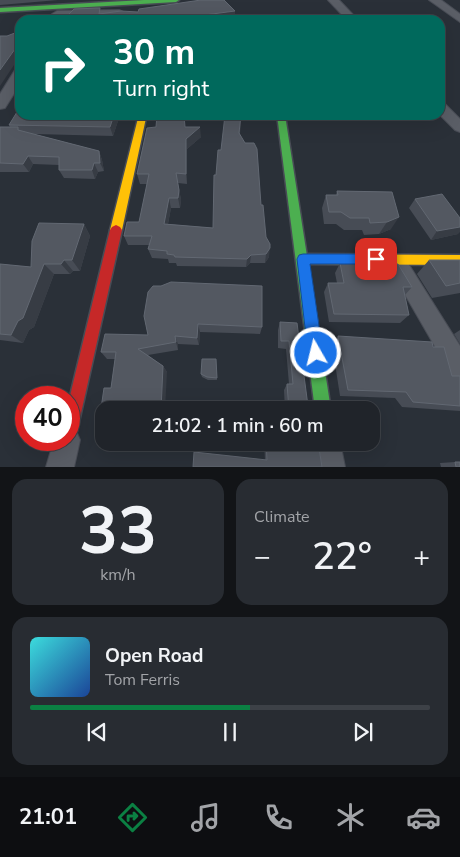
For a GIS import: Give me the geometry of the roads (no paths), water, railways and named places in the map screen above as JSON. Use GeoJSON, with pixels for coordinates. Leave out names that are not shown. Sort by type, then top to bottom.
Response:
{"type":"FeatureCollection","features":[{"type":"Feature","properties":{"kind":"street"},"geometry":{"type":"LineString","coordinates":[[58,14],[176,0]]}},
{"type":"Feature","properties":{"kind":"street"},"geometry":{"type":"LineString","coordinates":[[333,0],[348,15]]}},
{"type":"Feature","properties":{"kind":"street"},"geometry":{"type":"LineString","coordinates":[[434,0],[460,19]]}},
{"type":"Feature","properties":{"kind":"street"},"geometry":{"type":"LineString","coordinates":[[0,10],[58,14],[119,13],[124,15]]}},
{"type":"Feature","properties":{"kind":"street"},"geometry":{"type":"LineString","coordinates":[[0,105],[15,81]]}},
{"type":"Feature","properties":{"kind":"street"},"geometry":{"type":"LineString","coordinates":[[445,112],[460,127]]}},
{"type":"Feature","properties":{"kind":"street"},"geometry":{"type":"LineString","coordinates":[[79,386],[142,120]]}},
{"type":"Feature","properties":{"kind":"street"},"geometry":{"type":"LineString","coordinates":[[282,120],[322,401]]}},
{"type":"Feature","properties":{"kind":"street"},"geometry":{"type":"LineString","coordinates":[[303,259],[460,260]]}},
{"type":"Feature","properties":{"kind":"street"},"geometry":{"type":"LineString","coordinates":[[396,261],[460,368]]}},
{"type":"Feature","properties":{"kind":"street"},"geometry":{"type":"LineString","coordinates":[[60,467],[64,451]]}},
{"type":"Feature","properties":{"kind":"street"},"geometry":{"type":"LineString","coordinates":[[328,451],[331,467]]}}]}
